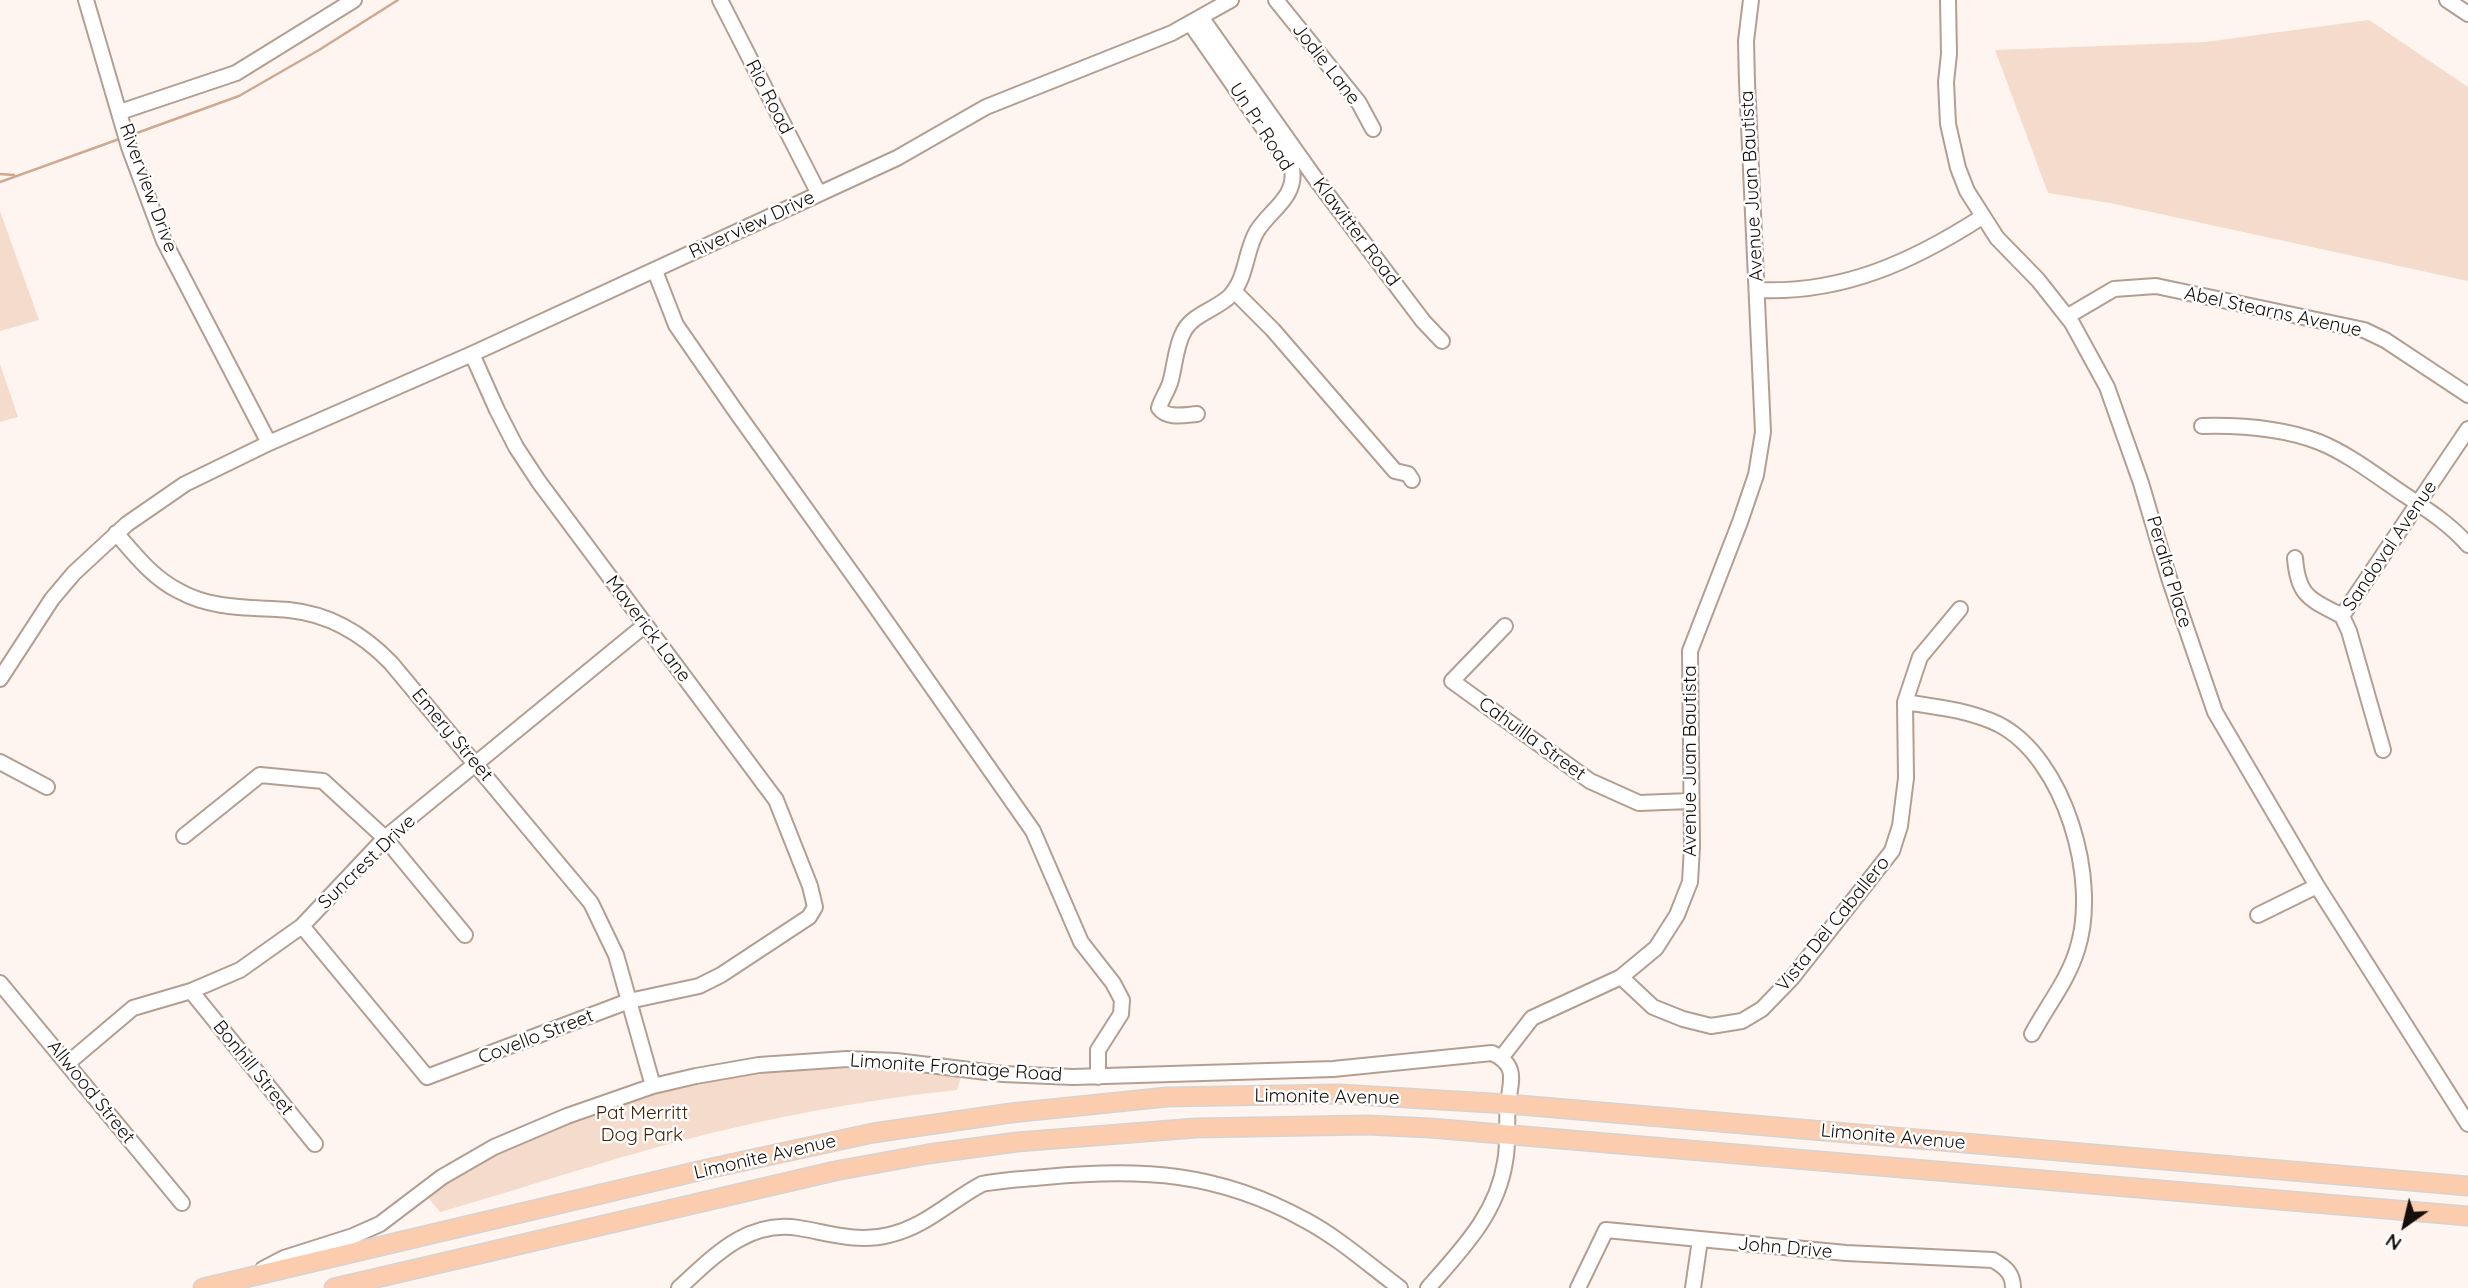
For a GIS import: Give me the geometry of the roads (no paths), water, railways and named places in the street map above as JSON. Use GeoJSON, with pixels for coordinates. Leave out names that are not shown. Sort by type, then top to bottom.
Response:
{"type":"FeatureCollection","features":[{"type":"Feature","properties":{"kind":"main road","name":"Limonite Avenue"},"geometry":{"type":"LineString","coordinates":[[203,1288],[789,1150],[873,1133],[957,1120],[1167,1097],[1339,1094],[1508,1104],[2468,1186]]}},
{"type":"Feature","properties":{"kind":"main road","name":"Limonite Avenue"},"geometry":{"type":"LineString","coordinates":[[334,1288],[835,1171],[1017,1142],[1196,1128],[1367,1125],[1508,1134],[2468,1216]]}},
{"type":"Feature","properties":{"kind":"street","name":"Riverview Drive"},"geometry":{"type":"LineString","coordinates":[[86,0],[124,128],[164,241],[269,443]]}},
{"type":"Feature","properties":{"kind":"street"},"geometry":{"type":"LineString","coordinates":[[120,113],[236,74],[354,0]]}},
{"type":"Feature","properties":{"kind":"street","name":"Rio Road"},"geometry":{"type":"LineString","coordinates":[[720,0],[819,194]]}},
{"type":"Feature","properties":{"kind":"street","name":"Riverview Drive"},"geometry":{"type":"LineString","coordinates":[[0,679],[52,599],[74,573],[158,500],[185,484],[269,443],[655,271],[897,158],[986,107],[1172,33],[1231,0]]}},
{"type":"Feature","properties":{"kind":"street","name":"Jodie Lane"},"geometry":{"type":"LineString","coordinates":[[1276,0],[1359,103],[1373,129]]}},
{"type":"Feature","properties":{"kind":"street","name":"Avenue Juan Bautista"},"geometry":{"type":"LineString","coordinates":[[1501,1058],[1532,1018],[1621,977],[1656,948],[1677,915],[1690,882],[1690,651],[1756,475],[1763,432],[1746,41],[1751,0]]}},
{"type":"Feature","properties":{"kind":"street","name":"Peralta Place"},"geometry":{"type":"LineString","coordinates":[[1948,0],[1948,124],[1958,168],[1967,191],[2004,247],[2038,280],[2068,316],[2107,387],[2215,712],[2317,886],[2468,1124]]}},
{"type":"Feature","properties":{"kind":"street"},"geometry":{"type":"LineString","coordinates":[[2447,0],[2468,14]]}},
{"type":"Feature","properties":{"kind":"street","name":"Klawitter Road"},"geometry":{"type":"LineString","coordinates":[[1195,20],[1423,321],[1442,341]]}},
{"type":"Feature","properties":{"kind":"street","name":"Un Pr Road"},"geometry":{"type":"LineString","coordinates":[[1195,20],[1293,172],[1294,180],[1289,192],[1256,232],[1239,284],[1234,291],[1184,330],[1170,382],[1160,404],[1163,413],[1170,415],[1197,414]]}},
{"type":"Feature","properties":{"kind":"street"},"geometry":{"type":"LineString","coordinates":[[1293,172],[1306,164]]}},
{"type":"Feature","properties":{"kind":"street"},"geometry":{"type":"LineString","coordinates":[[1757,290],[1794,290],[1856,279],[1908,260],[1982,217]]}},
{"type":"Feature","properties":{"kind":"street"},"geometry":{"type":"LineString","coordinates":[[655,271],[676,325],[1033,831],[1081,942],[1113,983],[1122,1000],[1121,1014],[1098,1050],[1098,1077]]}},
{"type":"Feature","properties":{"kind":"street","name":"Abel Stearns Avenue"},"geometry":{"type":"LineString","coordinates":[[2068,316],[2114,289],[2156,286],[2364,330],[2385,340],[2468,394]]}},
{"type":"Feature","properties":{"kind":"street"},"geometry":{"type":"LineString","coordinates":[[1234,291],[1273,330],[1395,471],[1408,474],[1412,480]]}},
{"type":"Feature","properties":{"kind":"street","name":"Maverick Lane"},"geometry":{"type":"LineString","coordinates":[[472,354],[516,447],[539,482],[776,800],[810,886],[815,907]]}},
{"type":"Feature","properties":{"kind":"street"},"geometry":{"type":"LineString","coordinates":[[2202,426],[2237,425],[2319,442],[2339,452],[2418,504],[2452,528],[2468,545]]}},
{"type":"Feature","properties":{"kind":"street","name":"Sandoval Avenue"},"geometry":{"type":"LineString","coordinates":[[2383,751],[2342,615],[2468,429]]}},
{"type":"Feature","properties":{"kind":"street","name":"Emery Street"},"geometry":{"type":"LineString","coordinates":[[116,534],[161,580],[196,599],[233,607],[313,614],[340,624],[359,635],[391,663],[591,903],[616,955],[653,1086]]}},
{"type":"Feature","properties":{"kind":"street"},"geometry":{"type":"LineString","coordinates":[[2295,558],[2297,576],[2304,593],[2342,615]]}},
{"type":"Feature","properties":{"kind":"street","name":"Vista Del Caballero"},"geometry":{"type":"LineString","coordinates":[[1621,977],[1653,1007],[1711,1026],[1742,1021],[1762,1009],[1792,978],[1892,851],[1900,826],[1906,778],[1905,702],[1920,657],[1960,609]]}},
{"type":"Feature","properties":{"kind":"street","name":"Suncrest Drive"},"geometry":{"type":"LineString","coordinates":[[68,1063],[132,1008],[191,991],[240,970],[302,926],[386,838],[645,625]]}},
{"type":"Feature","properties":{"kind":"street","name":"Cahuilla Street"},"geometry":{"type":"LineString","coordinates":[[1506,626],[1451,681],[1590,781],[1639,803],[1690,801]]}},
{"type":"Feature","properties":{"kind":"street"},"geometry":{"type":"LineString","coordinates":[[1905,702],[1969,712],[2000,725],[2030,748],[2050,774],[2064,807],[2083,866],[2084,923],[2077,951],[2068,971],[2032,1034]]}},
{"type":"Feature","properties":{"kind":"street"},"geometry":{"type":"LineString","coordinates":[[0,762],[47,787]]}},
{"type":"Feature","properties":{"kind":"street"},"geometry":{"type":"LineString","coordinates":[[184,836],[260,775],[323,781],[386,838],[466,935]]}},
{"type":"Feature","properties":{"kind":"street"},"geometry":{"type":"LineString","coordinates":[[2258,915],[2317,886]]}},
{"type":"Feature","properties":{"kind":"street","name":"Covello Street"},"geometry":{"type":"LineString","coordinates":[[302,926],[427,1077],[629,1001],[699,986],[721,975],[809,917],[815,907]]}},
{"type":"Feature","properties":{"kind":"street","name":"Allwood Street"},"geometry":{"type":"LineString","coordinates":[[0,983],[182,1203]]}},
{"type":"Feature","properties":{"kind":"street","name":"Bonhill Street"},"geometry":{"type":"LineString","coordinates":[[191,991],[315,1144]]}},
{"type":"Feature","properties":{"kind":"street","name":"Limonite Frontage Road"},"geometry":{"type":"LineString","coordinates":[[248,1277],[284,1258],[380,1224],[442,1177],[494,1147],[567,1116],[653,1086],[759,1065],[847,1059],[896,1061],[1028,1075],[1098,1077],[1203,1071],[1333,1069],[1492,1053],[1501,1058]]}},
{"type":"Feature","properties":{"kind":"street"},"geometry":{"type":"LineString","coordinates":[[1429,1288],[1488,1215],[1501,1181],[1512,1083],[1510,1069],[1501,1058]]}},
{"type":"Feature","properties":{"kind":"street"},"geometry":{"type":"LineString","coordinates":[[679,1288],[720,1252],[750,1233],[783,1227],[843,1238],[887,1236],[923,1223],[982,1184],[1096,1172],[1132,1172],[1204,1181],[1270,1202],[1341,1243],[1400,1288]]}},
{"type":"Feature","properties":{"kind":"street","name":"John Drive"},"geometry":{"type":"LineString","coordinates":[[1578,1288],[1606,1230],[1846,1254],[1993,1260],[2006,1267],[2013,1280],[2012,1288]]}},
{"type":"Feature","properties":{"kind":"street"},"geometry":{"type":"LineString","coordinates":[[1693,1288],[1700,1240]]}},
{"type":"Feature","properties":{"kind":"waterway"},"geometry":{"type":"LineString","coordinates":[[134,134],[239,96],[398,0]]}},
{"type":"Feature","properties":{"kind":"waterway"},"geometry":{"type":"LineString","coordinates":[[0,182],[122,138]]}},
{"type":"Feature","properties":{"kind":"waterway"},"geometry":{"type":"LineString","coordinates":[[0,174],[14,175]]}},
{"type":"Feature","properties":{"kind":"park label","name":"Pat Merritt Dog Park"},"geometry":{"type":"Point","coordinates":[642,1124]}}]}
